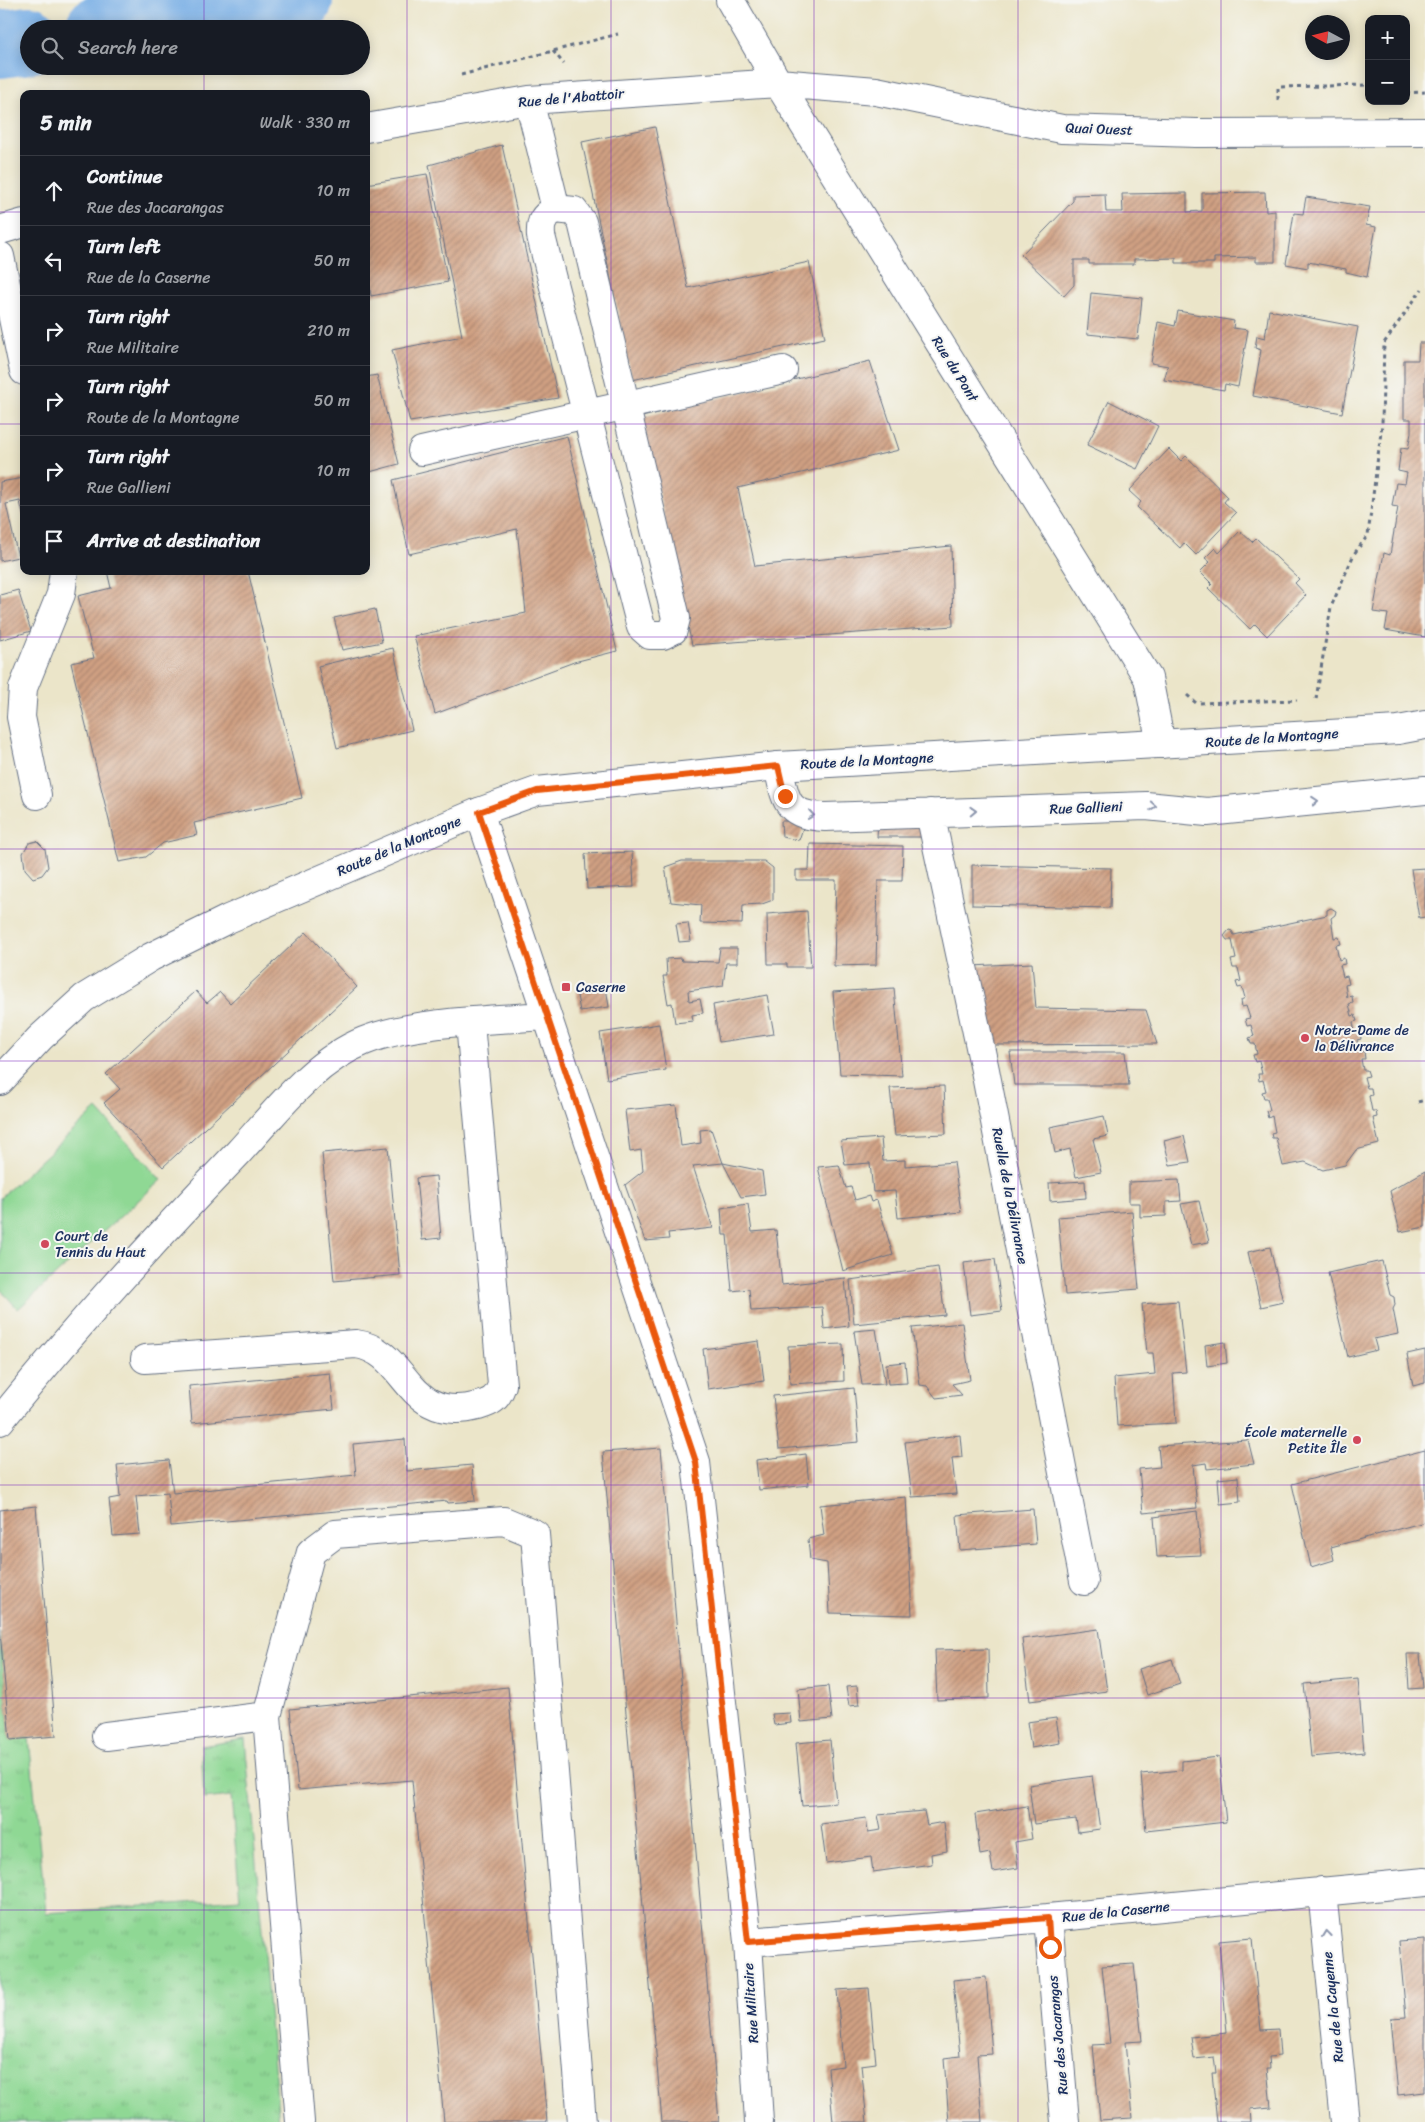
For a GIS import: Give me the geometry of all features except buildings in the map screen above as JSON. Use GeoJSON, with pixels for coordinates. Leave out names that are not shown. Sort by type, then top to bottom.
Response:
{"type":"FeatureCollection","features":[{"type":"Feature","properties":{"kind":"street","name":"Rue du Pont"},"geometry":{"type":"LineString","coordinates":[[734,6],[778,83],[1148,678],[1161,744]]}},
{"type":"Feature","properties":{"kind":"street","name":"Rue de l'Abattoir"},"geometry":{"type":"LineString","coordinates":[[370,127],[529,100],[778,83]]}},
{"type":"Feature","properties":{"kind":"street","name":"Quai Ouest"},"geometry":{"type":"LineString","coordinates":[[778,83],[876,90],[1062,129],[1196,133],[1425,132]]}},
{"type":"Feature","properties":{"kind":"street"},"geometry":{"type":"LineString","coordinates":[[529,100],[556,209]]}},
{"type":"Feature","properties":{"kind":"street"},"geometry":{"type":"LineString","coordinates":[[556,209],[574,211],[582,222],[676,618],[673,630],[662,635],[650,635],[641,627],[541,236],[540,223],[546,214],[556,209]]}},
{"type":"Feature","properties":{"kind":"street"},"geometry":{"type":"LineString","coordinates":[[0,230],[20,224]]}},
{"type":"Feature","properties":{"kind":"street"},"geometry":{"type":"LineString","coordinates":[[0,256],[20,351]]}},
{"type":"Feature","properties":{"kind":"street"},"geometry":{"type":"LineString","coordinates":[[422,451],[783,370]]}},
{"type":"Feature","properties":{"kind":"street"},"geometry":{"type":"LineString","coordinates":[[37,795],[21,717],[23,688],[61,594],[63,575]]}},
{"type":"Feature","properties":{"kind":"street","name":"Route de la Montagne"},"geometry":{"type":"LineString","coordinates":[[0,1081],[40,1038],[84,998],[151,957],[228,919],[479,812],[537,791],[778,766],[1398,730],[1425,725]]}},
{"type":"Feature","properties":{"kind":"street","name":"Rue Gallieni"},"geometry":{"type":"LineString","coordinates":[[778,766],[785,796],[795,811],[808,816],[1146,806],[1207,812],[1425,790]]}},
{"type":"Feature","properties":{"kind":"street","name":"Rue Militaire"},"geometry":{"type":"LineString","coordinates":[[479,812],[696,1462],[748,1942],[759,2122]]}},
{"type":"Feature","properties":{"kind":"street","name":"Ruelle de la Délivrance"},"geometry":{"type":"LineString","coordinates":[[930,813],[985,1070],[1084,1581]]}},
{"type":"Feature","properties":{"kind":"street"},"geometry":{"type":"LineString","coordinates":[[0,1421],[48,1360],[170,1224],[318,1068],[363,1042],[398,1030],[547,1016]]}},
{"type":"Feature","properties":{"kind":"street"},"geometry":{"type":"LineString","coordinates":[[145,1359],[356,1344],[379,1351],[413,1390],[439,1408],[460,1410],[491,1402],[498,1396],[502,1385],[470,1023]]}},
{"type":"Feature","properties":{"kind":"street"},"geometry":{"type":"LineString","coordinates":[[300,2122],[268,1716],[311,1552],[335,1534],[504,1521],[535,1534],[582,2122]]}},
{"type":"Feature","properties":{"kind":"street"},"geometry":{"type":"LineString","coordinates":[[106,1736],[268,1716]]}},
{"type":"Feature","properties":{"kind":"street","name":"Rue de la Caserne"},"geometry":{"type":"LineString","coordinates":[[748,1942],[1048,1918],[1425,1882]]}},
{"type":"Feature","properties":{"kind":"street","name":"Rue de la Cayenne"},"geometry":{"type":"LineString","coordinates":[[1322,1891],[1345,2122]]}},
{"type":"Feature","properties":{"kind":"street","name":"Rue des Jacarangas"},"geometry":{"type":"LineString","coordinates":[[1048,1918],[1065,2122]]}},
{"type":"Feature","properties":{"kind":"path"},"geometry":{"type":"LineString","coordinates":[[460,76],[618,34]]}},
{"type":"Feature","properties":{"kind":"path"},"geometry":{"type":"LineString","coordinates":[[1410,93],[1425,92]]}},
{"type":"Feature","properties":{"kind":"path"},"geometry":{"type":"LineString","coordinates":[[1308,700],[1318,699],[1331,607],[1354,554],[1368,535],[1382,424],[1384,343],[1422,289]]}},
{"type":"Feature","properties":{"kind":"path"},"geometry":{"type":"LineString","coordinates":[[1200,702],[1298,700]]}},
{"type":"Feature","properties":{"kind":"path"},"geometry":{"type":"LineString","coordinates":[[1418,1102],[1425,1100]]}},
{"type":"Feature","properties":{"kind":"green space","name":"Court de Tennis du Haut"},"geometry":{"type":"Polygon","coordinates":[[[97,1109],[161,1180],[18,1309],[0,1289],[0,1198],[97,1109]]]}},
{"type":"Feature","properties":{"kind":"green space"},"geometry":{"type":"Polygon","coordinates":[[[0,1632],[10,1740],[29,1738],[46,1913],[240,1899],[231,1796],[204,1799],[201,1746],[245,1739],[279,2122],[0,2122],[0,1632]]]}},
{"type":"Feature","properties":{"kind":"waterway"},"geometry":{"type":"LineString","coordinates":[[154,20],[234,7],[299,0]]}},
{"type":"Feature","properties":{"kind":"waterway"},"geometry":{"type":"LineString","coordinates":[[0,44],[20,41]]}},
{"type":"Feature","properties":{"kind":"place","name":"Caserne"},"geometry":{"type":"Point","coordinates":[566,987]}},
{"type":"Feature","properties":{"kind":"place","name":"Notre-Dame de la Délivrance"},"geometry":{"type":"Point","coordinates":[1305,1038]}},
{"type":"Feature","properties":{"kind":"place","name":"Court de Tennis du Haut"},"geometry":{"type":"Point","coordinates":[45,1244]}},
{"type":"Feature","properties":{"kind":"place","name":"École maternelle Petite Île"},"geometry":{"type":"Point","coordinates":[1357,1440]}},
{"type":"Feature","properties":{"kind":"route"},"geometry":{"type":"LineString","coordinates":[[785,796],[778,766],[537,791],[479,812],[696,1462],[748,1942],[1048,1918],[1050,1947]]}}]}
